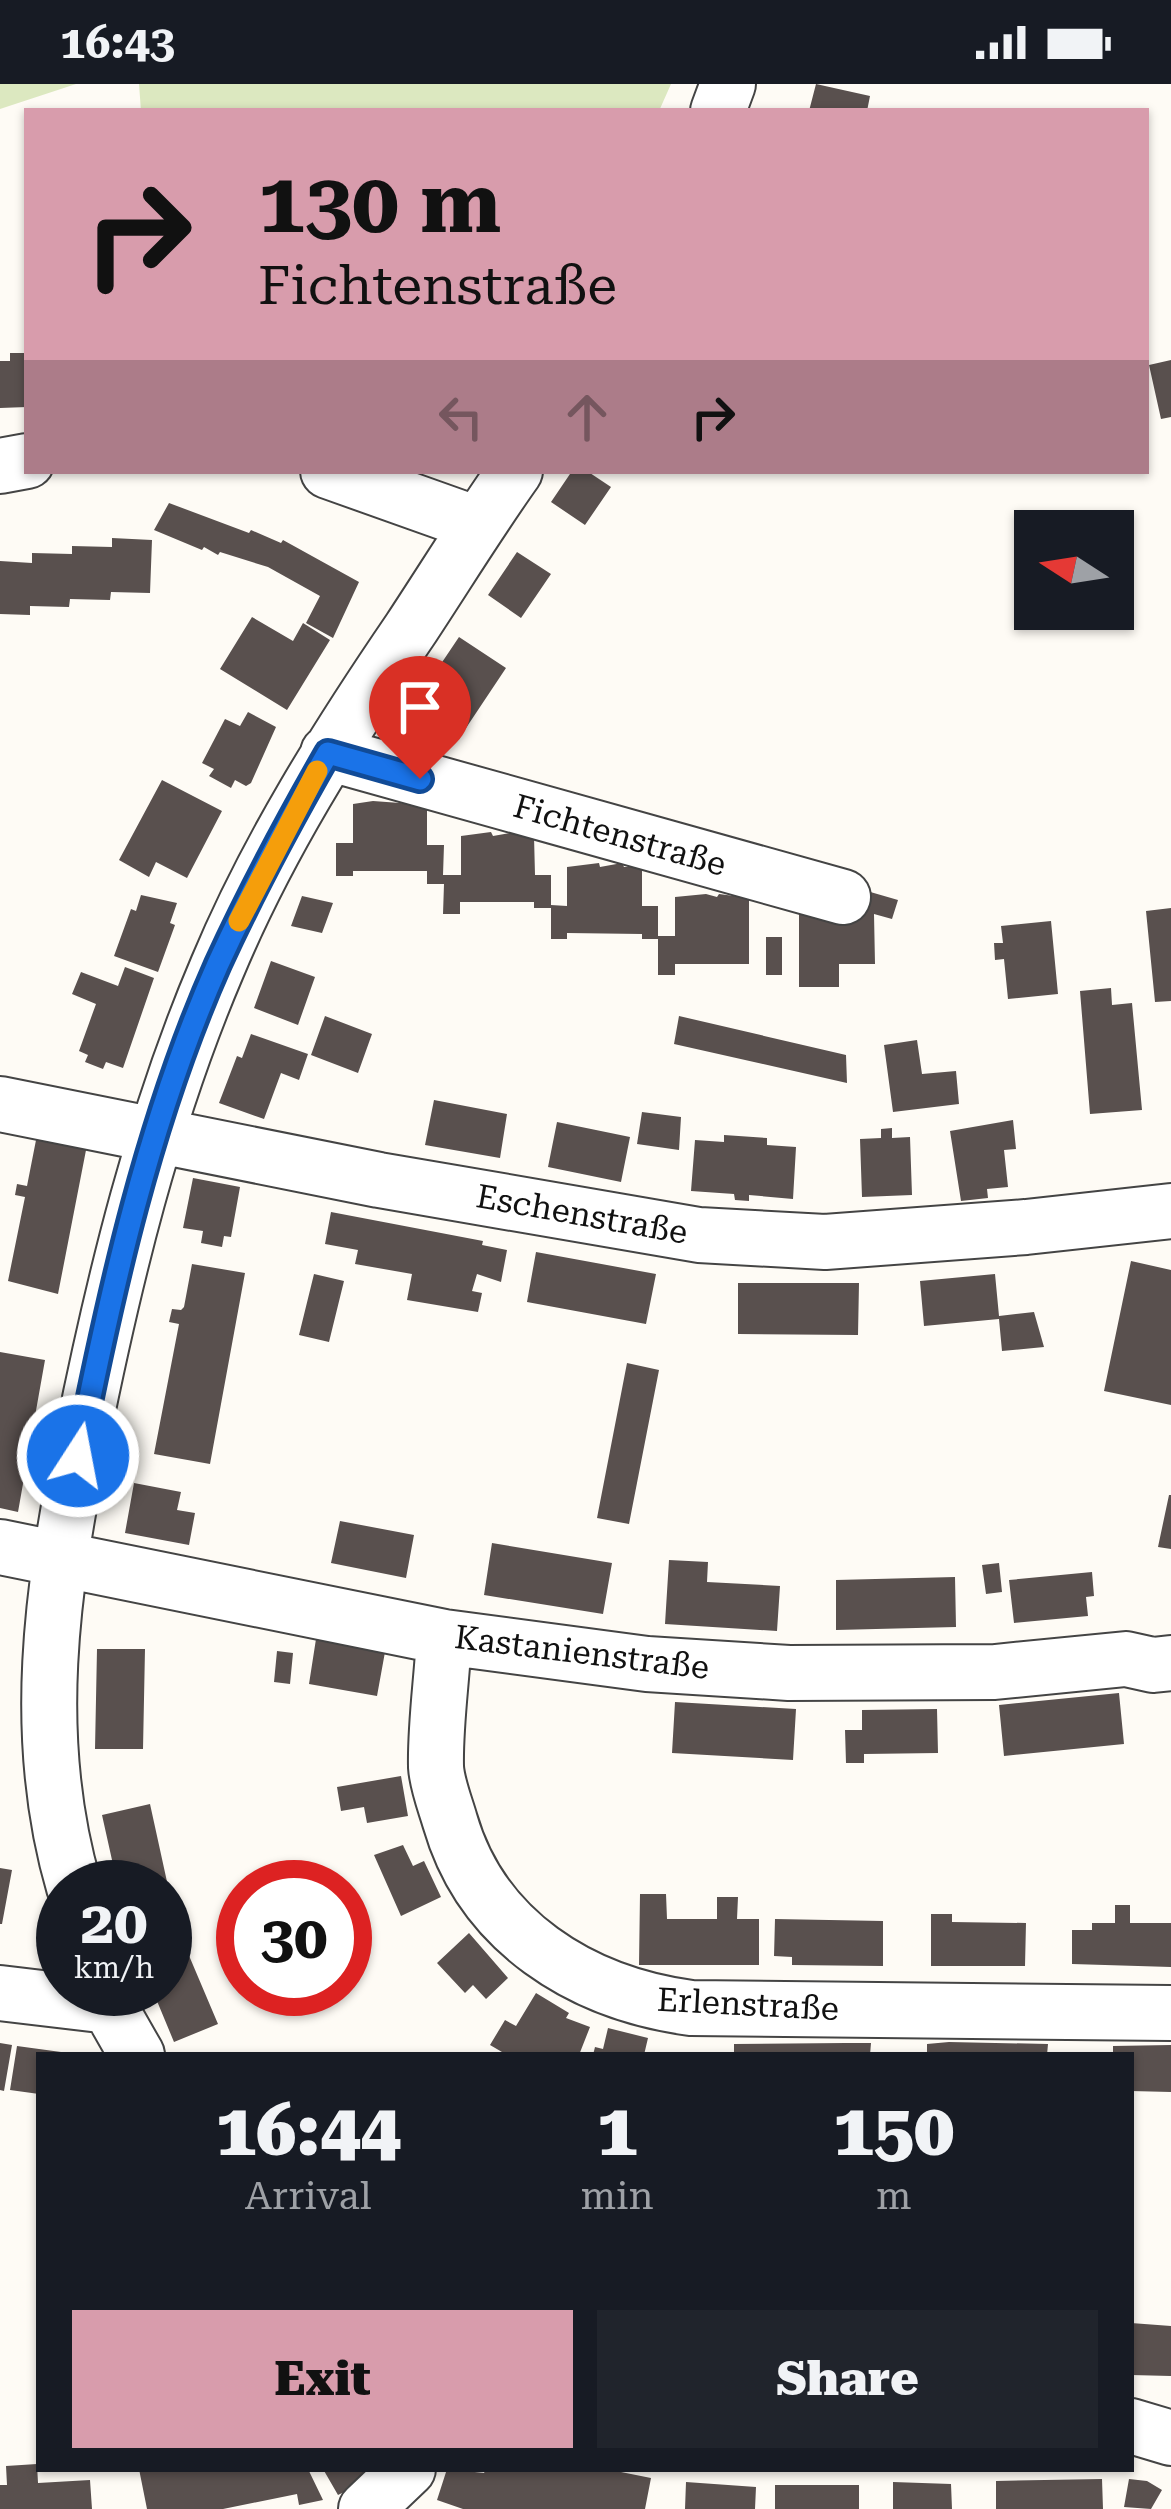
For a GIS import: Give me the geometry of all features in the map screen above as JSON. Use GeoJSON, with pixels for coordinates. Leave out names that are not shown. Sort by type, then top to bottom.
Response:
{"type":"FeatureCollection","features":[{"type":"Feature","properties":{"kind":"street"},"geometry":{"type":"LineString","coordinates":[[336,474],[477,524]]}},
{"type":"Feature","properties":{"kind":"street"},"geometry":{"type":"LineString","coordinates":[[68,1860],[54,1794],[49,1635],[119,1263],[157,1137],[217,967],[328,753],[513,474]]}},
{"type":"Feature","properties":{"kind":"street","name":"Fichtenstraße"},"geometry":{"type":"LineString","coordinates":[[328,753],[843,897]]}},
{"type":"Feature","properties":{"kind":"street","name":"Eschenstraße"},"geometry":{"type":"LineString","coordinates":[[0,1104],[157,1137],[699,1234],[825,1242],[1171,1211]]}},
{"type":"Feature","properties":{"kind":"street","name":"Kastanienstraße"},"geometry":{"type":"LineString","coordinates":[[0,1547],[444,1637],[646,1664],[788,1672],[995,1672],[1126,1659],[1171,1663]]}},
{"type":"Feature","properties":{"kind":"street","name":"Erlenstraße"},"geometry":{"type":"LineString","coordinates":[[444,1637],[436,1772],[459,1852],[478,1889],[505,1923],[537,1950],[569,1968],[650,2002],[692,2008],[1171,2013]]}},
{"type":"Feature","properties":{"kind":"street"},"geometry":{"type":"LineString","coordinates":[[0,1993],[36,1994]]}},
{"type":"Feature","properties":{"kind":"street"},"geometry":{"type":"LineString","coordinates":[[116,2016],[134,2052]]}},
{"type":"Feature","properties":{"kind":"street"},"geometry":{"type":"LineString","coordinates":[[1134,2427],[1171,2438]]}},
{"type":"Feature","properties":{"kind":"street"},"geometry":{"type":"LineString","coordinates":[[366,2509],[405,2472]]}},
{"type":"Feature","properties":{"kind":"green space"},"geometry":{"type":"Polygon","coordinates":[[[0,84],[76,84],[0,109],[0,84]]]}},
{"type":"Feature","properties":{"kind":"green space"},"geometry":{"type":"Polygon","coordinates":[[[139,84],[671,84],[660,108],[141,108],[139,84]]]}},
{"type":"Feature","properties":{"kind":"building"},"geometry":{"type":"Polygon","coordinates":[[[816,84],[870,96],[868,108],[810,108],[816,84]]]}},
{"type":"Feature","properties":{"kind":"building"},"geometry":{"type":"Polygon","coordinates":[[[10,353],[24,353],[24,407],[0,408],[0,361],[10,361],[10,353]]]}},
{"type":"Feature","properties":{"kind":"building"},"geometry":{"type":"Polygon","coordinates":[[[1171,360],[1171,417],[1161,419],[1149,365],[1171,360]]]}},
{"type":"Feature","properties":{"kind":"building"},"geometry":{"type":"Polygon","coordinates":[[[570,474],[592,474],[611,487],[585,525],[551,502],[570,474]]]}},
{"type":"Feature","properties":{"kind":"building"},"geometry":{"type":"Polygon","coordinates":[[[169,503],[249,533],[283,540],[359,582],[333,638],[306,623],[320,596],[268,567],[202,550],[154,530],[169,503]]]}},
{"type":"Feature","properties":{"kind":"building"},"geometry":{"type":"Polygon","coordinates":[[[112,538],[152,540],[150,593],[111,592],[110,600],[70,599],[69,607],[30,606],[30,615],[0,614],[0,561],[32,563],[32,553],[72,554],[72,546],[112,547],[112,538]]]}},
{"type":"Feature","properties":{"kind":"building"},"geometry":{"type":"Polygon","coordinates":[[[517,552],[551,574],[521,618],[488,595],[517,552]]]}},
{"type":"Feature","properties":{"kind":"building"},"geometry":{"type":"Polygon","coordinates":[[[252,617],[293,641],[303,623],[330,640],[287,710],[220,669],[252,617]]]}},
{"type":"Feature","properties":{"kind":"building"},"geometry":{"type":"Polygon","coordinates":[[[459,637],[506,668],[458,740],[410,710],[459,637]]]}},
{"type":"Feature","properties":{"kind":"building"},"geometry":{"type":"Polygon","coordinates":[[[248,712],[276,727],[251,783],[246,786],[235,780],[231,788],[209,776],[214,769],[202,763],[225,719],[240,726],[248,712]]]}},
{"type":"Feature","properties":{"kind":"building"},"geometry":{"type":"Polygon","coordinates":[[[162,780],[222,811],[187,878],[156,862],[149,877],[119,860],[162,780]]]}},
{"type":"Feature","properties":{"kind":"building"},"geometry":{"type":"Polygon","coordinates":[[[353,804],[427,805],[427,845],[444,845],[443,875],[461,875],[461,836],[515,832],[534,836],[535,875],[551,875],[551,905],[567,906],[567,867],[622,863],[642,867],[642,906],[658,906],[658,936],[675,936],[675,897],[749,898],[749,964],[675,964],[675,975],[658,975],[658,939],[642,939],[642,934],[567,933],[567,939],[551,939],[551,908],[534,908],[534,902],[460,902],[460,914],[443,914],[444,884],[427,884],[427,871],[353,871],[353,876],[336,876],[336,843],[353,843],[353,804]]]}},
{"type":"Feature","properties":{"kind":"building"},"geometry":{"type":"Polygon","coordinates":[[[860,889],[898,900],[892,919],[874,914],[875,964],[839,964],[839,987],[799,987],[799,913],[853,913],[860,889]]]}},
{"type":"Feature","properties":{"kind":"building"},"geometry":{"type":"Polygon","coordinates":[[[141,895],[177,903],[170,923],[175,925],[158,972],[114,956],[141,895]]]}},
{"type":"Feature","properties":{"kind":"building"},"geometry":{"type":"Polygon","coordinates":[[[302,896],[333,903],[322,933],[291,926],[302,896]]]}},
{"type":"Feature","properties":{"kind":"building"},"geometry":{"type":"Polygon","coordinates":[[[1171,908],[1171,1001],[1155,1002],[1146,911],[1171,908]]]}},
{"type":"Feature","properties":{"kind":"building"},"geometry":{"type":"Polygon","coordinates":[[[1051,921],[1058,994],[1008,999],[1004,959],[995,960],[994,943],[1003,943],[1001,926],[1051,921]]]}},
{"type":"Feature","properties":{"kind":"building"},"geometry":{"type":"Polygon","coordinates":[[[766,937],[782,937],[782,975],[766,975],[766,937]]]}},
{"type":"Feature","properties":{"kind":"building"},"geometry":{"type":"Polygon","coordinates":[[[271,961],[315,977],[298,1025],[254,1008],[271,961]]]}},
{"type":"Feature","properties":{"kind":"building"},"geometry":{"type":"Polygon","coordinates":[[[125,967],[154,978],[123,1068],[106,1062],[103,1069],[85,1062],[88,1055],[79,1051],[96,1004],[72,994],[81,972],[118,986],[125,967]]]}},
{"type":"Feature","properties":{"kind":"building"},"geometry":{"type":"Polygon","coordinates":[[[1111,988],[1112,1005],[1132,1003],[1142,1110],[1090,1114],[1080,991],[1111,988]]]}},
{"type":"Feature","properties":{"kind":"building"},"geometry":{"type":"Polygon","coordinates":[[[325,1016],[372,1034],[358,1073],[311,1055],[325,1016]]]}},
{"type":"Feature","properties":{"kind":"building"},"geometry":{"type":"Polygon","coordinates":[[[679,1016],[846,1055],[847,1083],[674,1044],[679,1016]]]}},
{"type":"Feature","properties":{"kind":"building"},"geometry":{"type":"Polygon","coordinates":[[[251,1034],[308,1054],[299,1080],[281,1073],[264,1119],[219,1103],[251,1034]]]}},
{"type":"Feature","properties":{"kind":"building"},"geometry":{"type":"Polygon","coordinates":[[[917,1040],[922,1074],[956,1071],[959,1104],[893,1112],[884,1045],[917,1040]]]}},
{"type":"Feature","properties":{"kind":"building"},"geometry":{"type":"Polygon","coordinates":[[[434,1100],[507,1114],[500,1158],[425,1145],[434,1100]]]}},
{"type":"Feature","properties":{"kind":"building"},"geometry":{"type":"Polygon","coordinates":[[[642,1112],[681,1117],[679,1150],[637,1144],[642,1112]]]}},
{"type":"Feature","properties":{"kind":"building"},"geometry":{"type":"Polygon","coordinates":[[[1013,1120],[1016,1149],[1004,1150],[1008,1187],[987,1189],[988,1198],[961,1201],[950,1131],[1013,1120]]]}},
{"type":"Feature","properties":{"kind":"building"},"geometry":{"type":"Polygon","coordinates":[[[557,1122],[630,1137],[621,1182],[548,1167],[557,1122]]]}},
{"type":"Feature","properties":{"kind":"building"},"geometry":{"type":"Polygon","coordinates":[[[892,1128],[892,1138],[910,1137],[912,1195],[862,1197],[860,1139],[881,1138],[881,1129],[892,1128]]]}},
{"type":"Feature","properties":{"kind":"building"},"geometry":{"type":"Polygon","coordinates":[[[37,1135],[87,1145],[58,1294],[8,1281],[25,1197],[15,1195],[17,1184],[27,1186],[37,1135]]]}},
{"type":"Feature","properties":{"kind":"building"},"geometry":{"type":"Polygon","coordinates":[[[724,1135],[767,1138],[767,1145],[796,1147],[793,1199],[749,1195],[749,1201],[735,1200],[734,1194],[691,1191],[695,1140],[724,1142],[724,1135]]]}},
{"type":"Feature","properties":{"kind":"building"},"geometry":{"type":"Polygon","coordinates":[[[193,1178],[240,1187],[231,1237],[224,1236],[222,1247],[201,1243],[203,1231],[183,1228],[193,1178]]]}},
{"type":"Feature","properties":{"kind":"building"},"geometry":{"type":"Polygon","coordinates":[[[331,1212],[483,1241],[482,1245],[507,1250],[501,1282],[477,1274],[472,1291],[482,1293],[478,1312],[407,1300],[412,1274],[355,1264],[358,1250],[325,1244],[331,1212]]]}},
{"type":"Feature","properties":{"kind":"building"},"geometry":{"type":"Polygon","coordinates":[[[536,1252],[656,1274],[646,1324],[527,1302],[536,1252]]]}},
{"type":"Feature","properties":{"kind":"building"},"geometry":{"type":"Polygon","coordinates":[[[1131,1261],[1171,1270],[1171,1405],[1104,1391],[1131,1261]]]}},
{"type":"Feature","properties":{"kind":"building"},"geometry":{"type":"Polygon","coordinates":[[[192,1264],[245,1273],[210,1464],[154,1454],[179,1324],[169,1322],[172,1309],[184,1307],[192,1264]]]}},
{"type":"Feature","properties":{"kind":"building"},"geometry":{"type":"Polygon","coordinates":[[[314,1274],[344,1281],[329,1342],[299,1335],[314,1274]]]}},
{"type":"Feature","properties":{"kind":"building"},"geometry":{"type":"Polygon","coordinates":[[[995,1274],[999,1316],[1034,1312],[1044,1347],[1002,1351],[999,1319],[924,1326],[920,1281],[995,1274]]]}},
{"type":"Feature","properties":{"kind":"building"},"geometry":{"type":"Polygon","coordinates":[[[738,1283],[859,1283],[858,1335],[738,1334],[738,1283]]]}},
{"type":"Feature","properties":{"kind":"building"},"geometry":{"type":"Polygon","coordinates":[[[0,1352],[45,1360],[18,1512],[0,1508],[0,1352]]]}},
{"type":"Feature","properties":{"kind":"building"},"geometry":{"type":"Polygon","coordinates":[[[627,1363],[659,1370],[629,1524],[597,1518],[627,1363]]]}},
{"type":"Feature","properties":{"kind":"building"},"geometry":{"type":"Polygon","coordinates":[[[134,1483],[181,1492],[177,1510],[195,1513],[189,1545],[125,1533],[134,1483]]]}},
{"type":"Feature","properties":{"kind":"building"},"geometry":{"type":"Polygon","coordinates":[[[1171,1495],[1171,1549],[1158,1547],[1171,1495]]]}},
{"type":"Feature","properties":{"kind":"building"},"geometry":{"type":"Polygon","coordinates":[[[340,1521],[414,1535],[406,1578],[331,1563],[340,1521]]]}},
{"type":"Feature","properties":{"kind":"building"},"geometry":{"type":"Polygon","coordinates":[[[492,1543],[612,1563],[603,1614],[484,1595],[492,1543]]]}},
{"type":"Feature","properties":{"kind":"building"},"geometry":{"type":"Polygon","coordinates":[[[669,1560],[708,1562],[707,1582],[780,1586],[777,1631],[665,1624],[669,1560]]]}},
{"type":"Feature","properties":{"kind":"building"},"geometry":{"type":"Polygon","coordinates":[[[999,1563],[1002,1592],[986,1594],[982,1565],[999,1563]]]}},
{"type":"Feature","properties":{"kind":"building"},"geometry":{"type":"Polygon","coordinates":[[[1092,1572],[1094,1596],[1086,1597],[1088,1616],[1014,1623],[1009,1580],[1092,1572]]]}},
{"type":"Feature","properties":{"kind":"building"},"geometry":{"type":"Polygon","coordinates":[[[955,1577],[956,1627],[836,1630],[836,1580],[955,1577]]]}},
{"type":"Feature","properties":{"kind":"building"},"geometry":{"type":"Polygon","coordinates":[[[316,1639],[385,1652],[377,1696],[309,1684],[316,1639]]]}},
{"type":"Feature","properties":{"kind":"building"},"geometry":{"type":"Polygon","coordinates":[[[97,1649],[145,1649],[143,1749],[95,1749],[97,1649]]]}},
{"type":"Feature","properties":{"kind":"building"},"geometry":{"type":"Polygon","coordinates":[[[277,1651],[293,1653],[290,1684],[274,1682],[277,1651]]]}},
{"type":"Feature","properties":{"kind":"building"},"geometry":{"type":"Polygon","coordinates":[[[1119,1693],[1124,1744],[1004,1756],[999,1705],[1119,1693]]]}},
{"type":"Feature","properties":{"kind":"building"},"geometry":{"type":"Polygon","coordinates":[[[675,1702],[796,1709],[793,1760],[672,1753],[675,1702]]]}},
{"type":"Feature","properties":{"kind":"building"},"geometry":{"type":"Polygon","coordinates":[[[937,1709],[938,1753],[864,1754],[864,1763],[846,1763],[845,1730],[862,1730],[862,1710],[937,1709]]]}},
{"type":"Feature","properties":{"kind":"building"},"geometry":{"type":"Polygon","coordinates":[[[401,1776],[408,1816],[367,1823],[364,1807],[341,1811],[337,1787],[401,1776]]]}},
{"type":"Feature","properties":{"kind":"building"},"geometry":{"type":"Polygon","coordinates":[[[150,1804],[162,1860],[112,1860],[102,1815],[150,1804]]]}},
{"type":"Feature","properties":{"kind":"building"},"geometry":{"type":"Polygon","coordinates":[[[403,1845],[413,1866],[424,1861],[441,1897],[401,1916],[374,1855],[403,1845]]]}},
{"type":"Feature","properties":{"kind":"building"},"geometry":{"type":"Polygon","coordinates":[[[0,1868],[12,1870],[2,1924],[0,1924],[0,1868]]]}},
{"type":"Feature","properties":{"kind":"building"},"geometry":{"type":"Polygon","coordinates":[[[640,1894],[666,1894],[667,1919],[717,1919],[717,1897],[738,1897],[737,1919],[759,1919],[759,1965],[639,1965],[640,1894]]]}},
{"type":"Feature","properties":{"kind":"building"},"geometry":{"type":"Polygon","coordinates":[[[1115,1905],[1130,1905],[1130,1923],[1171,1923],[1171,1967],[1072,1964],[1072,1930],[1092,1930],[1092,1923],[1115,1923],[1115,1905]]]}},
{"type":"Feature","properties":{"kind":"building"},"geometry":{"type":"Polygon","coordinates":[[[931,1914],[952,1914],[952,1922],[1026,1923],[1025,1966],[931,1966],[931,1914]]]}},
{"type":"Feature","properties":{"kind":"building"},"geometry":{"type":"Polygon","coordinates":[[[775,1919],[883,1921],[883,1966],[792,1965],[792,1957],[774,1956],[775,1919]]]}},
{"type":"Feature","properties":{"kind":"building"},"geometry":{"type":"Polygon","coordinates":[[[469,1933],[508,1978],[486,1999],[473,1985],[465,1993],[437,1963],[469,1933]]]}},
{"type":"Feature","properties":{"kind":"building"},"geometry":{"type":"Polygon","coordinates":[[[192,1963],[218,2024],[174,2042],[163,2016],[192,2016],[192,1963]]]}},
{"type":"Feature","properties":{"kind":"building"},"geometry":{"type":"Polygon","coordinates":[[[536,1993],[569,2013],[566,2018],[590,2027],[580,2052],[502,2052],[490,2045],[505,2020],[516,2026],[536,1993]]]}},
{"type":"Feature","properties":{"kind":"building"},"geometry":{"type":"Polygon","coordinates":[[[608,2028],[648,2038],[645,2052],[594,2052],[595,2047],[603,2049],[608,2028]]]}},
{"type":"Feature","properties":{"kind":"building"},"geometry":{"type":"Polygon","coordinates":[[[0,2043],[12,2045],[4,2091],[0,2090],[0,2043]]]}},
{"type":"Feature","properties":{"kind":"building"},"geometry":{"type":"Polygon","coordinates":[[[871,2043],[870,2052],[734,2052],[734,2044],[871,2043]]]}},
{"type":"Feature","properties":{"kind":"building"},"geometry":{"type":"Polygon","coordinates":[[[927,2044],[1048,2044],[1047,2052],[927,2052],[927,2044]]]}},
{"type":"Feature","properties":{"kind":"building"},"geometry":{"type":"Polygon","coordinates":[[[1171,2045],[1171,2092],[1134,2091],[1134,2052],[1113,2052],[1113,2046],[1171,2045]]]}},
{"type":"Feature","properties":{"kind":"building"},"geometry":{"type":"Polygon","coordinates":[[[17,2046],[61,2052],[36,2052],[36,2094],[10,2090],[17,2046]]]}},
{"type":"Feature","properties":{"kind":"building"},"geometry":{"type":"Polygon","coordinates":[[[1134,2323],[1171,2326],[1171,2376],[1134,2375],[1134,2323]]]}},
{"type":"Feature","properties":{"kind":"building"},"geometry":{"type":"Polygon","coordinates":[[[36,2464],[38,2483],[90,2480],[92,2509],[0,2509],[0,2485],[7,2485],[6,2466],[36,2464]]]}},
{"type":"Feature","properties":{"kind":"building"},"geometry":{"type":"Polygon","coordinates":[[[140,2472],[309,2472],[323,2500],[299,2505],[297,2494],[223,2509],[147,2509],[140,2472]]]}},
{"type":"Feature","properties":{"kind":"building"},"geometry":{"type":"Polygon","coordinates":[[[325,2472],[369,2472],[356,2486],[338,2495],[325,2472]]]}},
{"type":"Feature","properties":{"kind":"building"},"geometry":{"type":"Polygon","coordinates":[[[446,2472],[621,2472],[651,2478],[645,2509],[463,2509],[437,2500],[446,2472]]]}},
{"type":"Feature","properties":{"kind":"building"},"geometry":{"type":"Polygon","coordinates":[[[1102,2479],[1103,2509],[996,2509],[996,2481],[1102,2479]]]}},
{"type":"Feature","properties":{"kind":"building"},"geometry":{"type":"Polygon","coordinates":[[[1129,2479],[1147,2481],[1162,2490],[1151,2509],[1124,2507],[1129,2479]]]}},
{"type":"Feature","properties":{"kind":"building"},"geometry":{"type":"Polygon","coordinates":[[[686,2482],[756,2487],[755,2509],[685,2509],[686,2482]]]}},
{"type":"Feature","properties":{"kind":"building"},"geometry":{"type":"Polygon","coordinates":[[[893,2482],[951,2484],[952,2509],[893,2509],[893,2482]]]}},
{"type":"Feature","properties":{"kind":"building"},"geometry":{"type":"Polygon","coordinates":[[[775,2485],[859,2485],[859,2509],[775,2509],[775,2485]]]}},
{"type":"Feature","properties":{"kind":"slow traffic"},"geometry":{"type":"LineString","coordinates":[[239,921],[317,771]]}},
{"type":"Feature","properties":{"kind":"route"},"geometry":{"type":"LineString","coordinates":[[78,1456],[119,1263],[157,1137],[217,967],[250,898],[328,753],[420,779]]}}]}
